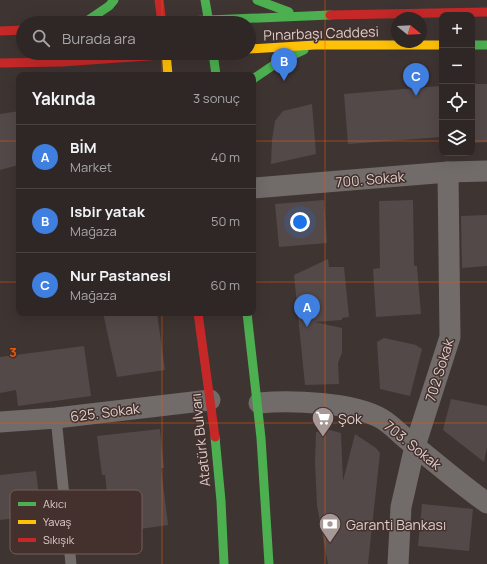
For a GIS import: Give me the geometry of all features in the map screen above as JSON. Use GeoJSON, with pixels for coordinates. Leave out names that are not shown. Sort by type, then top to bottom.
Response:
{"type":"FeatureCollection","features":[{"type":"Feature","properties":{"kind":"main road"},"geometry":{"type":"LineString","coordinates":[[94,16],[109,6],[114,0]]}},
{"type":"Feature","properties":{"kind":"main road"},"geometry":{"type":"LineString","coordinates":[[159,0],[161,16]]}},
{"type":"Feature","properties":{"kind":"main road"},"geometry":{"type":"LineString","coordinates":[[205,0],[207,16]]}},
{"type":"Feature","properties":{"kind":"main road"},"geometry":{"type":"LineString","coordinates":[[257,0],[300,16]]}},
{"type":"Feature","properties":{"kind":"main road","name":"Pınarbaşı Caddesi"},"geometry":{"type":"LineString","coordinates":[[427,13],[487,12]]}},
{"type":"Feature","properties":{"kind":"main road","name":"Pınarbaşı Caddesi"},"geometry":{"type":"LineString","coordinates":[[256,18],[391,14]]}},
{"type":"Feature","properties":{"kind":"main road"},"geometry":{"type":"LineString","coordinates":[[0,31],[16,30]]}},
{"type":"Feature","properties":{"kind":"main road","name":"Pınarbaşı Caddesi"},"geometry":{"type":"LineString","coordinates":[[256,49],[315,46],[439,45]]}},
{"type":"Feature","properties":{"kind":"main road"},"geometry":{"type":"LineString","coordinates":[[475,45],[487,45]]}},
{"type":"Feature","properties":{"kind":"main road"},"geometry":{"type":"LineString","coordinates":[[256,77],[278,62],[315,46]]}},
{"type":"Feature","properties":{"kind":"main road"},"geometry":{"type":"LineString","coordinates":[[0,63],[89,60],[109,66]]}},
{"type":"Feature","properties":{"kind":"main road"},"geometry":{"type":"LineString","coordinates":[[167,60],[168,72]]}},
{"type":"Feature","properties":{"kind":"main road"},"geometry":{"type":"LineString","coordinates":[[214,60],[216,72]]}},
{"type":"Feature","properties":{"kind":"main road","name":"Atatürk Bulvarı"},"geometry":{"type":"LineString","coordinates":[[198,316],[210,400],[223,527],[224,564]]}},
{"type":"Feature","properties":{"kind":"main road"},"geometry":{"type":"LineString","coordinates":[[247,316],[259,403],[268,517],[269,564]]}},
{"type":"Feature","properties":{"kind":"street","name":"700. Sokak"},"geometry":{"type":"LineString","coordinates":[[256,188],[448,172],[487,171]]}},
{"type":"Feature","properties":{"kind":"street","name":"702 Sokak"},"geometry":{"type":"LineString","coordinates":[[398,564],[401,507],[415,446],[450,337],[448,172]]}},
{"type":"Feature","properties":{"kind":"street","name":"625. Sokak"},"geometry":{"type":"LineString","coordinates":[[0,422],[56,418],[210,400]]}},
{"type":"Feature","properties":{"kind":"street","name":"703. Sokak"},"geometry":{"type":"LineString","coordinates":[[259,403],[284,401],[316,403],[352,409],[381,419],[487,503]]}},
{"type":"Feature","properties":{"kind":"lane"},"geometry":{"type":"LineString","coordinates":[[394,0],[394,12]]}},
{"type":"Feature","properties":{"kind":"lane"},"geometry":{"type":"LineString","coordinates":[[56,418],[63,490]]}},
{"type":"Feature","properties":{"kind":"lane"},"geometry":{"type":"LineString","coordinates":[[70,554],[71,564]]}},
{"type":"Feature","properties":{"kind":"building"},"geometry":{"type":"Polygon","coordinates":[[[475,84],[487,84],[487,142],[475,143],[475,84]]]}},
{"type":"Feature","properties":{"kind":"building"},"geometry":{"type":"Polygon","coordinates":[[[439,86],[439,137],[348,144],[344,94],[439,86]]]}},
{"type":"Feature","properties":{"kind":"building"},"geometry":{"type":"Polygon","coordinates":[[[312,104],[316,154],[271,164],[272,140],[275,121],[283,111],[312,104]]]}},
{"type":"Feature","properties":{"kind":"building"},"geometry":{"type":"Polygon","coordinates":[[[16,111],[16,166],[0,170],[0,114],[16,111]]]}},
{"type":"Feature","properties":{"kind":"building"},"geometry":{"type":"Polygon","coordinates":[[[324,200],[327,243],[279,247],[275,204],[324,200]]]}},
{"type":"Feature","properties":{"kind":"building"},"geometry":{"type":"Polygon","coordinates":[[[413,200],[414,266],[417,266],[421,314],[376,317],[373,269],[380,268],[379,201],[413,200]]]}},
{"type":"Feature","properties":{"kind":"building"},"geometry":{"type":"Polygon","coordinates":[[[487,215],[487,266],[462,268],[461,216],[487,215]]]}},
{"type":"Feature","properties":{"kind":"building"},"geometry":{"type":"Polygon","coordinates":[[[328,259],[329,267],[344,267],[349,317],[342,318],[342,320],[315,322],[342,328],[342,353],[338,363],[339,384],[305,385],[294,275],[328,259]]]}},
{"type":"Feature","properties":{"kind":"building"},"geometry":{"type":"Polygon","coordinates":[[[104,316],[157,316],[165,370],[117,377],[104,316]]]}},
{"type":"Feature","properties":{"kind":"building"},"geometry":{"type":"Polygon","coordinates":[[[384,338],[416,345],[422,349],[410,396],[380,389],[377,342],[384,338]]]}},
{"type":"Feature","properties":{"kind":"building"},"geometry":{"type":"Polygon","coordinates":[[[84,346],[91,396],[18,406],[16,390],[0,393],[0,357],[84,346]]]}},
{"type":"Feature","properties":{"kind":"building"},"geometry":{"type":"Polygon","coordinates":[[[451,399],[487,406],[487,447],[484,462],[443,430],[451,399]]]}},
{"type":"Feature","properties":{"kind":"building"},"geometry":{"type":"Polygon","coordinates":[[[160,429],[164,468],[161,468],[168,525],[142,529],[142,490],[107,490],[105,475],[102,475],[97,436],[160,429]]]}},
{"type":"Feature","properties":{"kind":"building"},"geometry":{"type":"Polygon","coordinates":[[[330,430],[341,433],[343,481],[355,434],[376,448],[380,453],[368,564],[328,564],[317,506],[315,463],[316,432],[330,430]]]}},
{"type":"Feature","properties":{"kind":"building"},"geometry":{"type":"Polygon","coordinates":[[[36,471],[38,490],[10,490],[10,519],[0,520],[0,475],[36,471]]]}},
{"type":"Feature","properties":{"kind":"building"},"geometry":{"type":"Polygon","coordinates":[[[422,504],[473,509],[469,551],[418,546],[422,504]]]}},
{"type":"Feature","properties":{"kind":"traffic: fast"},"geometry":{"type":"LineString","coordinates":[[94,16],[109,6],[114,0]]}},
{"type":"Feature","properties":{"kind":"traffic: fast"},"geometry":{"type":"LineString","coordinates":[[205,0],[208,16]]}},
{"type":"Feature","properties":{"kind":"traffic: fast"},"geometry":{"type":"LineString","coordinates":[[257,0],[289,12]]}},
{"type":"Feature","properties":{"kind":"traffic: fast"},"geometry":{"type":"LineString","coordinates":[[256,18],[330,15]]}},
{"type":"Feature","properties":{"kind":"traffic: fast"},"geometry":{"type":"LineString","coordinates":[[475,45],[487,45]]}},
{"type":"Feature","properties":{"kind":"traffic: fast"},"geometry":{"type":"LineString","coordinates":[[256,77],[278,62],[304,50]]}},
{"type":"Feature","properties":{"kind":"traffic: fast"},"geometry":{"type":"LineString","coordinates":[[214,60],[216,72]]}},
{"type":"Feature","properties":{"kind":"traffic: fast"},"geometry":{"type":"LineString","coordinates":[[247,316],[261,438],[269,564]]}},
{"type":"Feature","properties":{"kind":"traffic: fast"},"geometry":{"type":"LineString","coordinates":[[215,437],[221,501],[224,564]]}},
{"type":"Feature","properties":{"kind":"traffic: slow"},"geometry":{"type":"LineString","coordinates":[[256,49],[315,45],[439,45]]}},
{"type":"Feature","properties":{"kind":"traffic: slow"},"geometry":{"type":"LineString","coordinates":[[167,60],[168,72]]}},
{"type":"Feature","properties":{"kind":"traffic: jam"},"geometry":{"type":"LineString","coordinates":[[159,0],[161,16]]}},
{"type":"Feature","properties":{"kind":"traffic: jam"},"geometry":{"type":"LineString","coordinates":[[330,15],[487,12]]}},
{"type":"Feature","properties":{"kind":"traffic: jam"},"geometry":{"type":"LineString","coordinates":[[0,31],[16,30]]}},
{"type":"Feature","properties":{"kind":"traffic: jam"},"geometry":{"type":"LineString","coordinates":[[0,63],[90,60]]}},
{"type":"Feature","properties":{"kind":"traffic: jam"},"geometry":{"type":"LineString","coordinates":[[198,316],[215,437]]}},
{"type":"Feature","properties":{"kind":"place","name":"Isbir yatak"},"geometry":{"type":"Point","coordinates":[284,81]}},
{"type":"Feature","properties":{"kind":"place","name":"Nur Pastanesi"},"geometry":{"type":"Point","coordinates":[416,96]}},
{"type":"Feature","properties":{"kind":"place","name":"BİM"},"geometry":{"type":"Point","coordinates":[307,327]}},
{"type":"Feature","properties":{"kind":"place","name":"Şok"},"geometry":{"type":"Point","coordinates":[323,438]}},
{"type":"Feature","properties":{"kind":"place","name":"Garanti Bankası"},"geometry":{"type":"Point","coordinates":[330,544]}}]}
